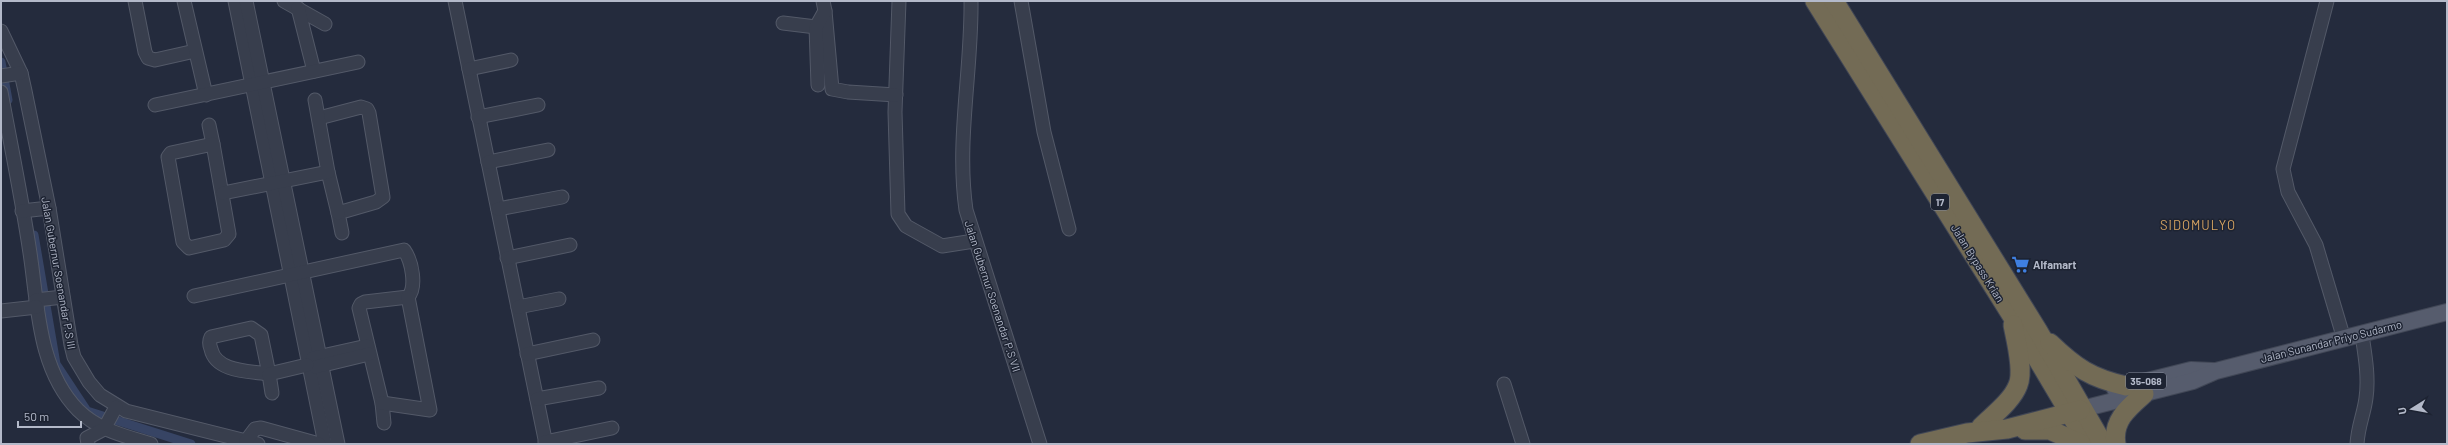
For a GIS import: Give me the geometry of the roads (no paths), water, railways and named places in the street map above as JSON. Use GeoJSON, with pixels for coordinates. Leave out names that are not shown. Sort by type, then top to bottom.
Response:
{"type":"FeatureCollection","features":[{"type":"Feature","properties":{"kind":"highway","name":"Jalan Bypass Krian"},"geometry":{"type":"LineString","coordinates":[[1815,1],[2012,316],[2072,406],[2103,444]]}},
{"type":"Feature","properties":{"kind":"highway","name":"Jalan Bypass Krian"},"geometry":{"type":"LineString","coordinates":[[1834,1],[2038,332],[2088,444]]}},
{"type":"Feature","properties":{"kind":"highway"},"geometry":{"type":"LineString","coordinates":[[1974,430],[2007,401],[2019,384],[2020,374],[2012,316]]}},
{"type":"Feature","properties":{"kind":"highway"},"geometry":{"type":"LineString","coordinates":[[2038,332],[2080,369],[2094,378],[2126,386]]}},
{"type":"Feature","properties":{"kind":"highway"},"geometry":{"type":"LineString","coordinates":[[2116,444],[2117,425],[2125,411],[2144,394]]}},
{"type":"Feature","properties":{"kind":"highway","name":"Jalan Sunandar Priyo Sudarmo"},"geometry":{"type":"LineString","coordinates":[[1974,430],[2007,430],[2072,406]]}},
{"type":"Feature","properties":{"kind":"highway","name":"Jalan Sunandar Priyo Sudarmo"},"geometry":{"type":"LineString","coordinates":[[1920,444],[2072,406]]}},
{"type":"Feature","properties":{"kind":"highway"},"geometry":{"type":"LineString","coordinates":[[2007,430],[2050,430],[2081,444]]}},
{"type":"Feature","properties":{"kind":"main road","name":"Jalan Sunandar Priyo Sudarmo"},"geometry":{"type":"LineString","coordinates":[[2072,406],[2144,394],[2193,381],[2216,371],[2362,335],[2447,312]]}},
{"type":"Feature","properties":{"kind":"main road","name":"Jalan Sunandar Priyo Sudarmo"},"geometry":{"type":"LineString","coordinates":[[2072,406],[2126,386],[2191,370],[2216,371]]}},
{"type":"Feature","properties":{"kind":"street"},"geometry":{"type":"LineString","coordinates":[[134,1],[144,52],[148,58],[155,60],[195,51]]}},
{"type":"Feature","properties":{"kind":"street"},"geometry":{"type":"LineString","coordinates":[[184,1],[206,95]]}},
{"type":"Feature","properties":{"kind":"street"},"geometry":{"type":"LineString","coordinates":[[235,1],[258,84]]}},
{"type":"Feature","properties":{"kind":"street"},"geometry":{"type":"LineString","coordinates":[[246,1],[258,84],[297,273],[313,363],[325,444]]}},
{"type":"Feature","properties":{"kind":"street"},"geometry":{"type":"LineString","coordinates":[[284,1],[325,24]]}},
{"type":"Feature","properties":{"kind":"street"},"geometry":{"type":"LineString","coordinates":[[455,1],[546,443],[612,428]]}},
{"type":"Feature","properties":{"kind":"street"},"geometry":{"type":"LineString","coordinates":[[899,1],[895,137],[898,214],[900,220],[906,226],[942,246],[974,241]]}},
{"type":"Feature","properties":{"kind":"street","name":"Jalan Gubernur Soenandar P.S VII"},"geometry":{"type":"LineString","coordinates":[[972,1],[972,34],[962,174],[966,210],[974,241],[992,292],[1040,444]]}},
{"type":"Feature","properties":{"kind":"street"},"geometry":{"type":"LineString","coordinates":[[1021,1],[1044,132],[1069,229]]}},
{"type":"Feature","properties":{"kind":"street"},"geometry":{"type":"LineString","coordinates":[[2327,1],[2283,169],[2288,192],[2316,245],[2344,339]]}},
{"type":"Feature","properties":{"kind":"street"},"geometry":{"type":"LineString","coordinates":[[824,6],[832,88],[834,90],[848,92],[896,95]]}},
{"type":"Feature","properties":{"kind":"street"},"geometry":{"type":"LineString","coordinates":[[818,85],[816,27],[824,6]]}},
{"type":"Feature","properties":{"kind":"street"},"geometry":{"type":"LineString","coordinates":[[298,8],[314,71]]}},
{"type":"Feature","properties":{"kind":"street"},"geometry":{"type":"LineString","coordinates":[[783,23],[816,27]]}},
{"type":"Feature","properties":{"kind":"street","name":"Jalan Gubernur Soenandar P.S III"},"geometry":{"type":"LineString","coordinates":[[1,31],[45,208],[60,298],[74,357],[100,395],[115,409],[252,442]]}},
{"type":"Feature","properties":{"kind":"street"},"geometry":{"type":"LineString","coordinates":[[469,69],[511,60]]}},
{"type":"Feature","properties":{"kind":"street"},"geometry":{"type":"LineString","coordinates":[[155,105],[358,62]]}},
{"type":"Feature","properties":{"kind":"street"},"geometry":{"type":"LineString","coordinates":[[1,92],[24,211],[44,344],[53,374],[60,387],[78,410],[92,423],[151,444]]}},
{"type":"Feature","properties":{"kind":"street"},"geometry":{"type":"LineString","coordinates":[[315,100],[328,172],[342,233]]}},
{"type":"Feature","properties":{"kind":"street"},"geometry":{"type":"LineString","coordinates":[[478,117],[538,105]]}},
{"type":"Feature","properties":{"kind":"street"},"geometry":{"type":"LineString","coordinates":[[318,118],[361,107],[367,109],[368,113],[384,197],[376,202],[338,213]]}},
{"type":"Feature","properties":{"kind":"street"},"geometry":{"type":"LineString","coordinates":[[209,125],[213,144],[223,193],[229,228],[227,238],[194,248],[186,246],[168,156],[171,153],[213,144]]}},
{"type":"Feature","properties":{"kind":"street"},"geometry":{"type":"LineString","coordinates":[[488,162],[548,150]]}},
{"type":"Feature","properties":{"kind":"street"},"geometry":{"type":"LineString","coordinates":[[223,193],[328,172]]}},
{"type":"Feature","properties":{"kind":"street"},"geometry":{"type":"LineString","coordinates":[[498,210],[562,197]]}},
{"type":"Feature","properties":{"kind":"street"},"geometry":{"type":"LineString","coordinates":[[24,211],[45,208]]}},
{"type":"Feature","properties":{"kind":"street"},"geometry":{"type":"LineString","coordinates":[[507,258],[570,245]]}},
{"type":"Feature","properties":{"kind":"street"},"geometry":{"type":"LineString","coordinates":[[194,296],[402,249],[407,256],[414,287],[408,297],[430,410],[382,403]]}},
{"type":"Feature","properties":{"kind":"street"},"geometry":{"type":"LineString","coordinates":[[384,423],[382,403],[359,308],[361,304],[408,297]]}},
{"type":"Feature","properties":{"kind":"street"},"geometry":{"type":"LineString","coordinates":[[1,311],[60,298]]}},
{"type":"Feature","properties":{"kind":"street"},"geometry":{"type":"LineString","coordinates":[[518,307],[559,299]]}},
{"type":"Feature","properties":{"kind":"street"},"geometry":{"type":"LineString","coordinates":[[272,392],[269,374],[261,335],[256,329],[251,328],[215,335],[209,340],[212,354],[218,364],[269,374],[368,350]]}},
{"type":"Feature","properties":{"kind":"street"},"geometry":{"type":"LineString","coordinates":[[2357,444],[2360,419],[2366,398],[2366,372],[2362,335]]}},
{"type":"Feature","properties":{"kind":"street"},"geometry":{"type":"LineString","coordinates":[[527,354],[593,340]]}},
{"type":"Feature","properties":{"kind":"street"},"geometry":{"type":"LineString","coordinates":[[313,363],[338,444]]}},
{"type":"Feature","properties":{"kind":"street"},"geometry":{"type":"LineString","coordinates":[[1504,384],[1522,444]]}},
{"type":"Feature","properties":{"kind":"street"},"geometry":{"type":"LineString","coordinates":[[536,399],[599,388]]}},
{"type":"Feature","properties":{"kind":"street"},"geometry":{"type":"LineString","coordinates":[[85,442],[105,427],[115,409]]}},
{"type":"Feature","properties":{"kind":"street"},"geometry":{"type":"LineString","coordinates":[[252,442],[255,429],[261,428],[319,444]]}},
{"type":"Feature","properties":{"kind":"waterway"},"geometry":{"type":"LineString","coordinates":[[1,62],[8,100]]}},
{"type":"Feature","properties":{"kind":"waterway"},"geometry":{"type":"LineString","coordinates":[[34,235],[56,364],[87,411],[191,444]]}},
{"type":"Feature","properties":{"kind":"place","name":"Alfamart"},"geometry":{"type":"Point","coordinates":[2020,264]}},
{"type":"Feature","properties":{"kind":"district","name":"SIDOMULYO"},"geometry":{"type":"Point","coordinates":[2198,225]}}]}
